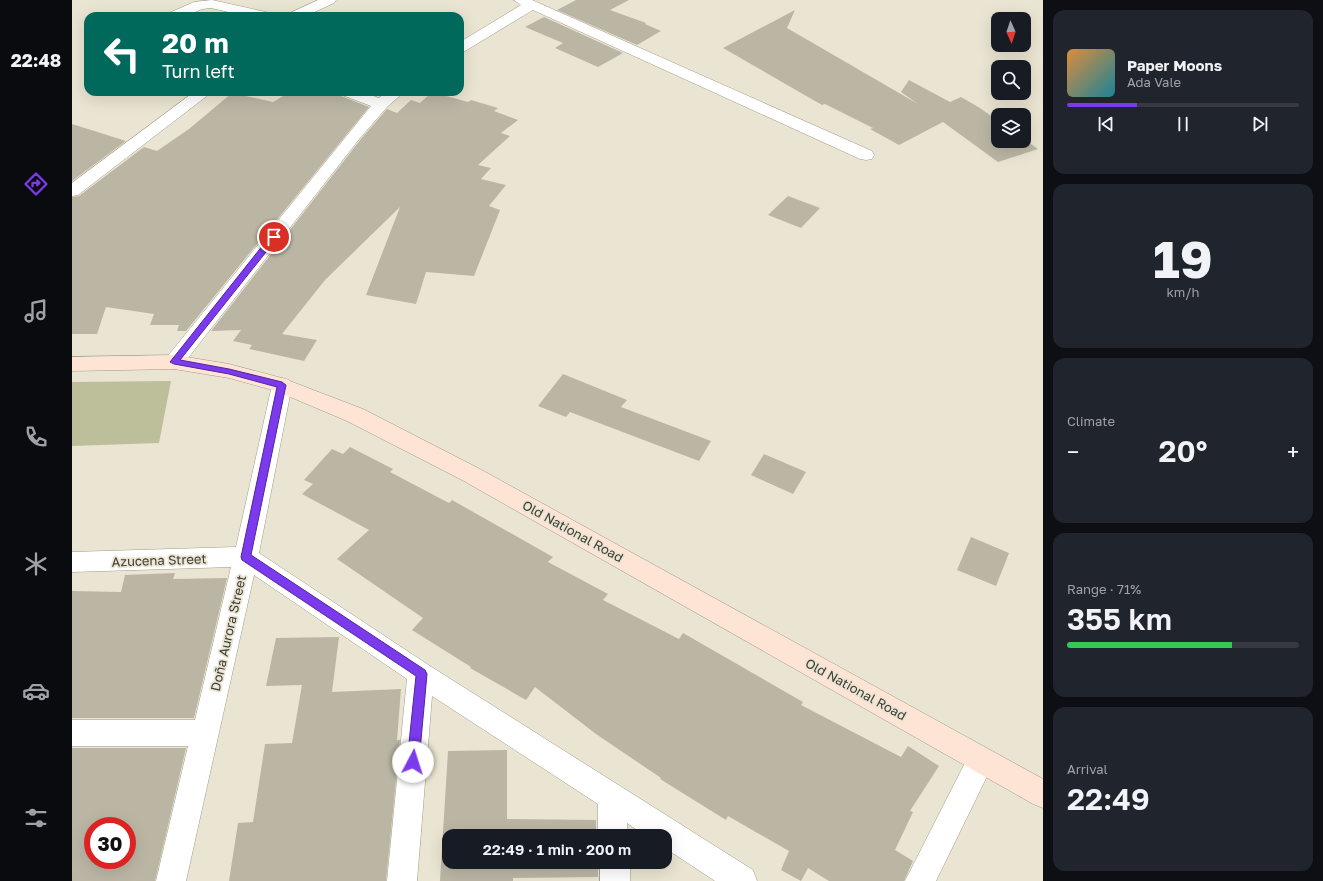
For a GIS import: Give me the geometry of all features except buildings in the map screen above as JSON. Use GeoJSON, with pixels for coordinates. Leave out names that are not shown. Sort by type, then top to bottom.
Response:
{"type":"FeatureCollection","features":[{"type":"Feature","properties":{"kind":"main road","name":"Old National Road"},"geometry":{"type":"LineString","coordinates":[[72,364],[174,362],[229,372],[282,385],[355,415],[470,474],[1043,794]]}},
{"type":"Feature","properties":{"kind":"street"},"geometry":{"type":"LineString","coordinates":[[304,12],[329,0]]}},
{"type":"Feature","properties":{"kind":"street"},"geometry":{"type":"LineString","coordinates":[[464,45],[526,2],[866,155]]}},
{"type":"Feature","properties":{"kind":"street"},"geometry":{"type":"LineString","coordinates":[[183,12],[199,5],[211,4],[247,12]]}},
{"type":"Feature","properties":{"kind":"street"},"geometry":{"type":"LineString","coordinates":[[72,191],[199,96]]}},
{"type":"Feature","properties":{"kind":"street"},"geometry":{"type":"LineString","coordinates":[[358,96],[381,104]]}},
{"type":"Feature","properties":{"kind":"street"},"geometry":{"type":"LineString","coordinates":[[174,362],[381,104],[391,96]]}},
{"type":"Feature","properties":{"kind":"street","name":"Doña Aurora Street"},"geometry":{"type":"LineString","coordinates":[[170,881],[206,733],[246,557],[282,385]]}},
{"type":"Feature","properties":{"kind":"street"},"geometry":{"type":"LineString","coordinates":[[246,557],[421,674],[742,881]]}},
{"type":"Feature","properties":{"kind":"street","name":"Azucena Street"},"geometry":{"type":"LineString","coordinates":[[72,562],[246,557]]}},
{"type":"Feature","properties":{"kind":"street"},"geometry":{"type":"LineString","coordinates":[[402,881],[421,674]]}},
{"type":"Feature","properties":{"kind":"street"},"geometry":{"type":"LineString","coordinates":[[72,733],[206,733]]}},
{"type":"Feature","properties":{"kind":"street"},"geometry":{"type":"LineString","coordinates":[[920,881],[981,760]]}},
{"type":"Feature","properties":{"kind":"street"},"geometry":{"type":"LineString","coordinates":[[612,798],[613,829]]}},
{"type":"Feature","properties":{"kind":"street"},"geometry":{"type":"LineString","coordinates":[[615,869],[615,881]]}},
{"type":"Feature","properties":{"kind":"green space"},"geometry":{"type":"Polygon","coordinates":[[[171,381],[159,443],[72,446],[72,382],[171,381]]]}},
{"type":"Feature","properties":{"kind":"route"},"geometry":{"type":"LineString","coordinates":[[274,237],[174,362],[229,372],[282,385],[246,557],[421,674],[413,762]]}}]}
